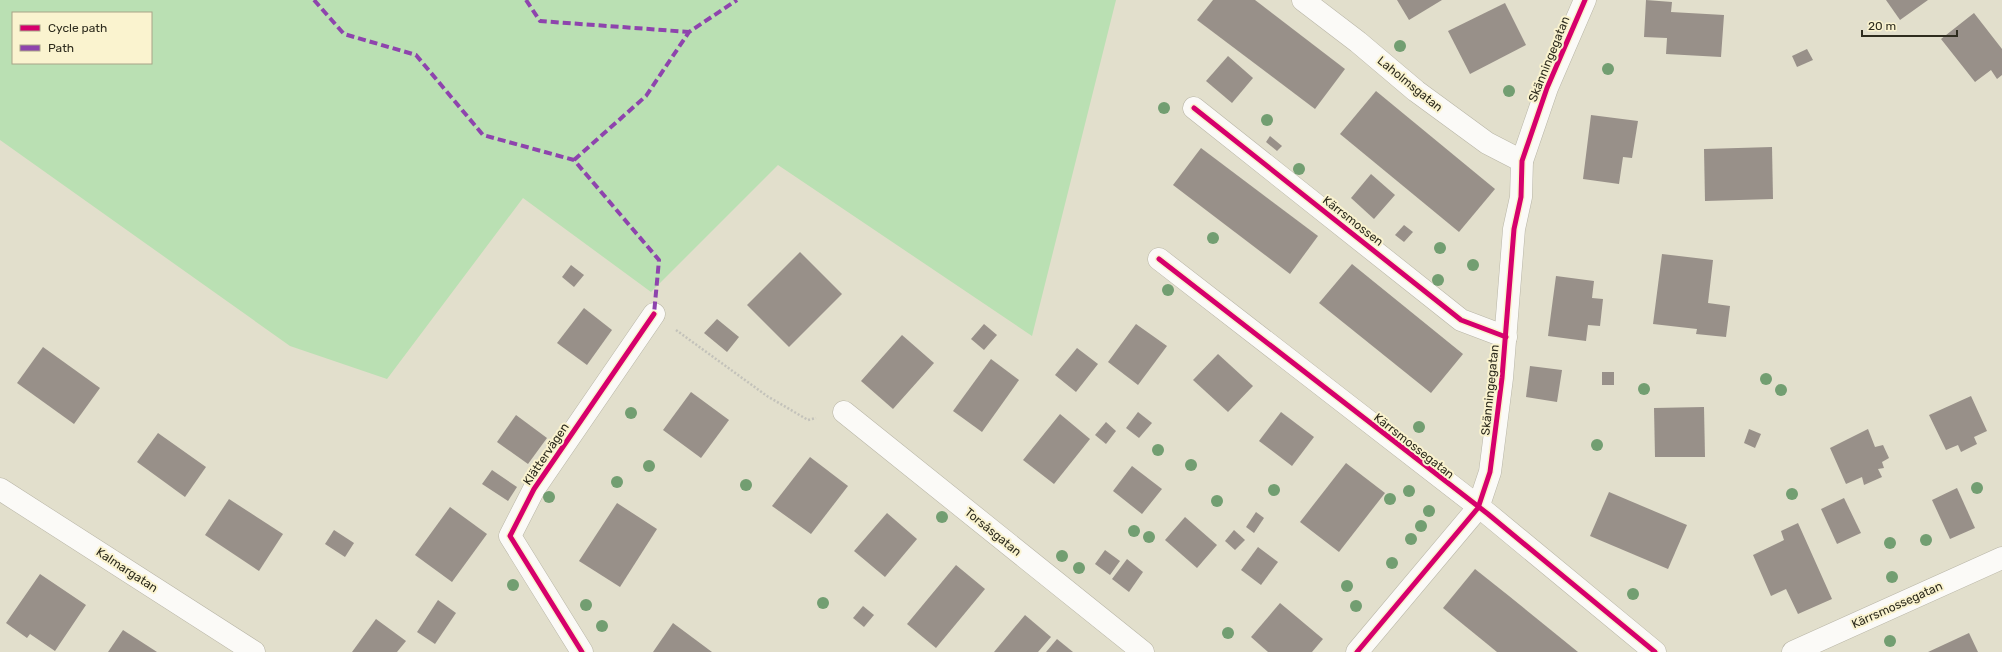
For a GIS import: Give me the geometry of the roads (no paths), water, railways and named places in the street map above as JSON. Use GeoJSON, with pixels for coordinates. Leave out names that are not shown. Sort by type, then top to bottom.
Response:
{"type":"FeatureCollection","features":[{"type":"Feature","properties":{"kind":"street","name":"Laholmsgatan"},"geometry":{"type":"LineString","coordinates":[[1303,0],[1358,42],[1416,91],[1487,143],[1522,161]]}},
{"type":"Feature","properties":{"kind":"street","name":"Skänningegatan"},"geometry":{"type":"LineString","coordinates":[[1356,652],[1478,508],[1490,472],[1502,378],[1514,229],[1521,197],[1522,161],[1547,88],[1585,0]]}},
{"type":"Feature","properties":{"kind":"street","name":"Kärrsmossen"},"geometry":{"type":"LineString","coordinates":[[1194,108],[1461,320],[1506,337]]}},
{"type":"Feature","properties":{"kind":"street","name":"Kärrsmossegatan"},"geometry":{"type":"LineString","coordinates":[[1159,259],[1478,508],[1655,652]]}},
{"type":"Feature","properties":{"kind":"street","name":"Klättervägen"},"geometry":{"type":"LineString","coordinates":[[582,652],[510,536],[534,489],[654,314]]}},
{"type":"Feature","properties":{"kind":"street","name":"Torsåsgatan"},"geometry":{"type":"LineString","coordinates":[[844,412],[1143,652]]}},
{"type":"Feature","properties":{"kind":"street","name":"Kalmargatan"},"geometry":{"type":"LineString","coordinates":[[0,489],[254,652]]}},
{"type":"Feature","properties":{"kind":"street","name":"Kärrsmossegatan"},"geometry":{"type":"LineString","coordinates":[[1793,652],[2002,558]]}}]}
